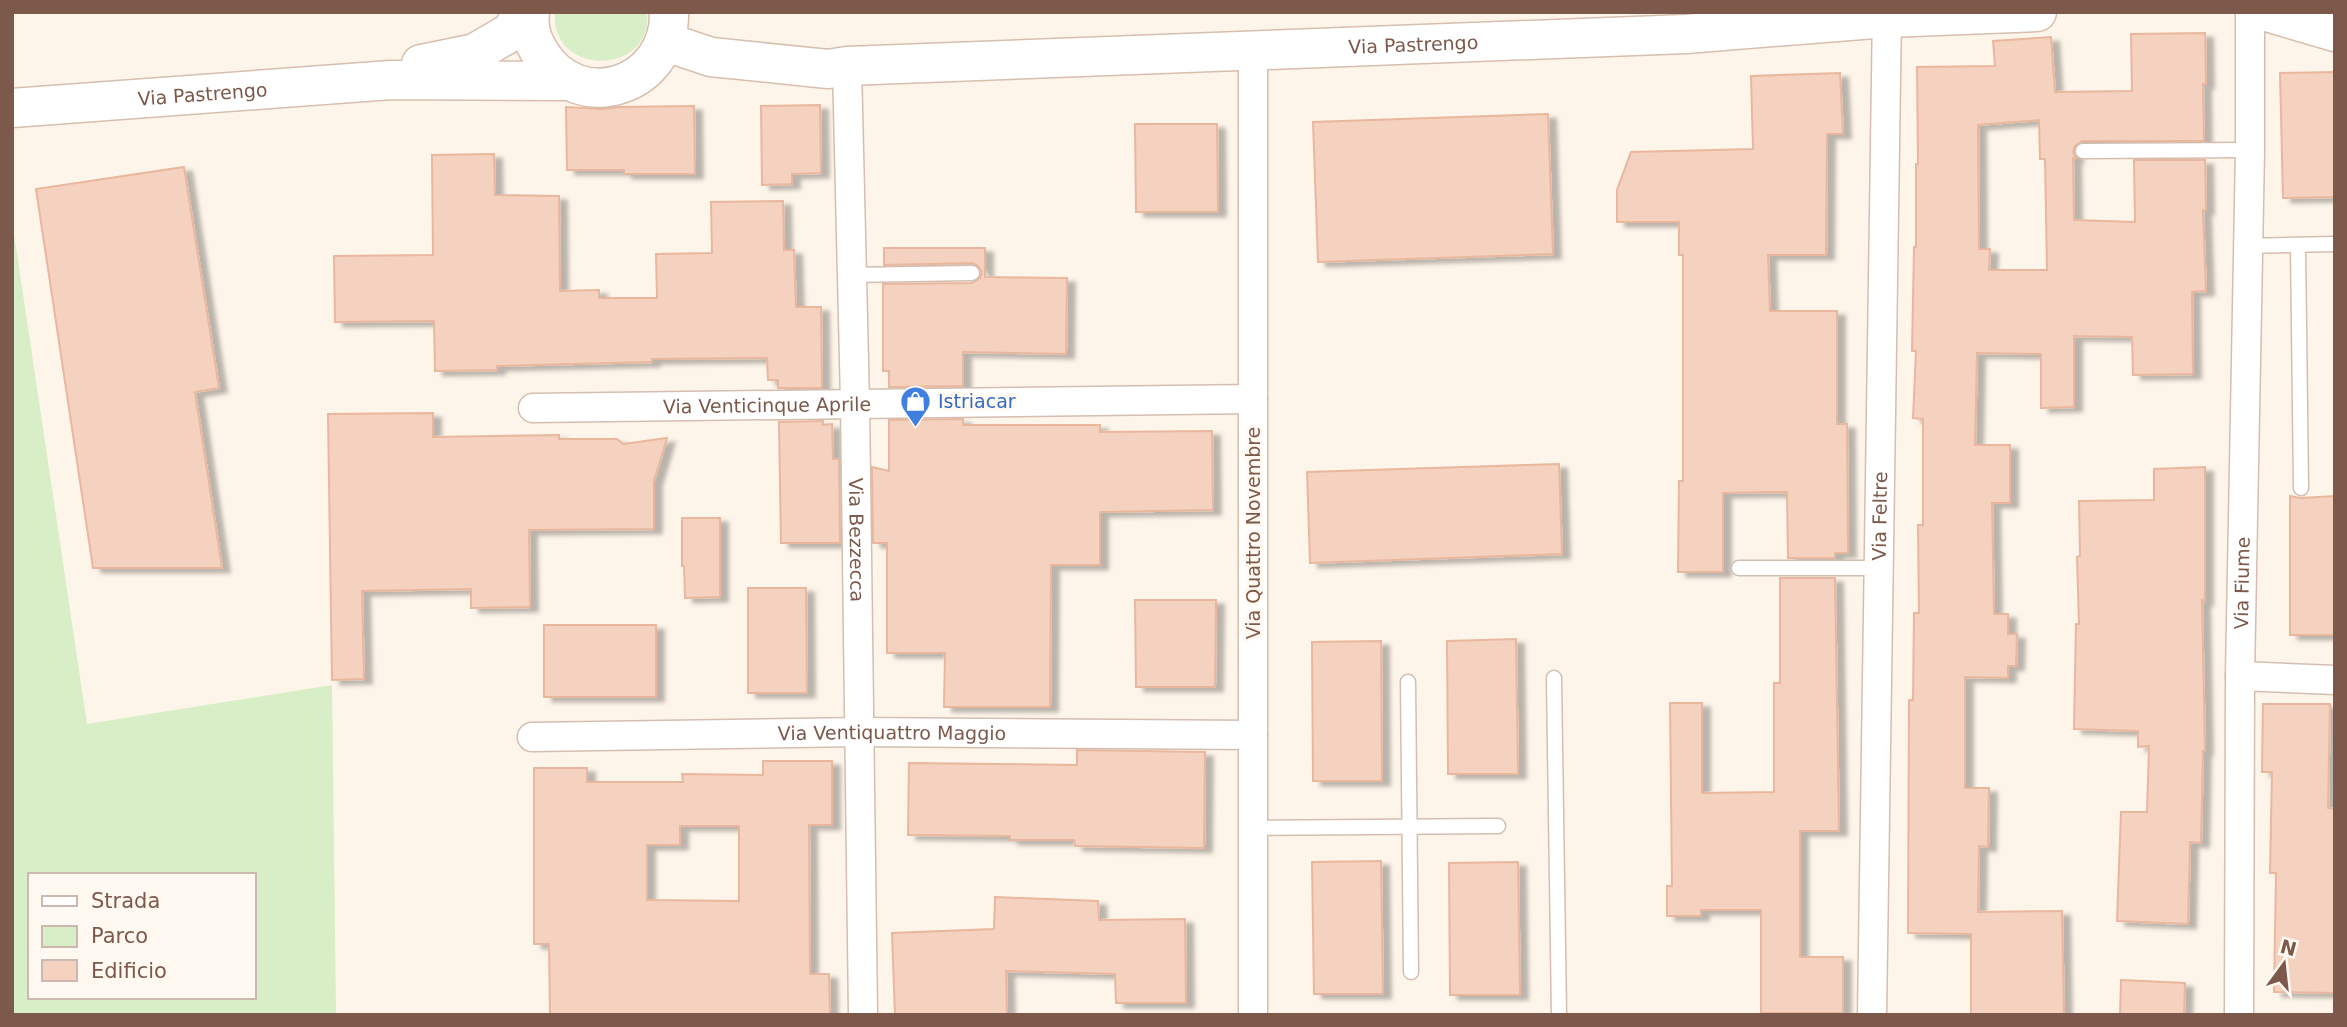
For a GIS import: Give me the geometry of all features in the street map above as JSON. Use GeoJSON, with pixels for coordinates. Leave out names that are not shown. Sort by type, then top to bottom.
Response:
{"type":"FeatureCollection","features":[{"type":"Feature","properties":{"kind":"street","name":"Via Pastrengo"},"geometry":{"type":"LineString","coordinates":[[391,80],[418,64],[475,53],[511,32],[523,12]]}},
{"type":"Feature","properties":{"kind":"street"},"geometry":{"type":"LineString","coordinates":[[530,12],[532,39],[548,66],[568,81]]}},
{"type":"Feature","properties":{"kind":"street","name":"Via Pastrengo"},"geometry":{"type":"LineString","coordinates":[[667,27],[711,57],[828,69],[847,66],[1686,34],[1887,15],[2037,12]]}},
{"type":"Feature","properties":{"kind":"street","name":"Via Fiume"},"geometry":{"type":"LineString","coordinates":[[2239,1015],[2240,676],[2250,12]]}},
{"type":"Feature","properties":{"kind":"street"},"geometry":{"type":"LineString","coordinates":[[2267,12],[2335,32]]}},
{"type":"Feature","properties":{"kind":"street","name":"Via Feltre"},"geometry":{"type":"LineString","coordinates":[[1872,1015],[1887,15]]}},
{"type":"Feature","properties":{"kind":"street"},"geometry":{"type":"LineString","coordinates":[[632,80],[651,65],[667,27]]}},
{"type":"Feature","properties":{"kind":"street","name":"Via Quattro Novembre"},"geometry":{"type":"LineString","coordinates":[[1252,1015],[1253,51]]}},
{"type":"Feature","properties":{"kind":"street","name":"Via Pastrengo"},"geometry":{"type":"LineString","coordinates":[[12,108],[391,80],[568,81],[585,86],[610,87],[632,80],[790,66]]}},
{"type":"Feature","properties":{"kind":"street","name":"Via Bezzecca"},"geometry":{"type":"LineString","coordinates":[[847,66],[855,403],[863,1015]]}},
{"type":"Feature","properties":{"kind":"street","name":"Via Venticinque Aprile"},"geometry":{"type":"LineString","coordinates":[[533,408],[1253,399]]}},
{"type":"Feature","properties":{"kind":"street"},"geometry":{"type":"LineString","coordinates":[[2240,676],[2335,680]]}},
{"type":"Feature","properties":{"kind":"street","name":"Via Ventiquattro Maggio"},"geometry":{"type":"LineString","coordinates":[[532,737],[860,732],[1253,735]]}},
{"type":"Feature","properties":{"kind":"lane"},"geometry":{"type":"LineString","coordinates":[[2083,151],[2250,150]]}},
{"type":"Feature","properties":{"kind":"lane"},"geometry":{"type":"LineString","coordinates":[[2247,246],[2335,244]]}},
{"type":"Feature","properties":{"kind":"lane"},"geometry":{"type":"LineString","coordinates":[[2298,245],[2301,488]]}},
{"type":"Feature","properties":{"kind":"lane"},"geometry":{"type":"LineString","coordinates":[[851,275],[972,273]]}},
{"type":"Feature","properties":{"kind":"lane"},"geometry":{"type":"LineString","coordinates":[[1739,568],[1878,568]]}},
{"type":"Feature","properties":{"kind":"lane"},"geometry":{"type":"LineString","coordinates":[[1554,678],[1559,1015]]}},
{"type":"Feature","properties":{"kind":"lane"},"geometry":{"type":"LineString","coordinates":[[1408,682],[1411,972]]}},
{"type":"Feature","properties":{"kind":"lane"},"geometry":{"type":"LineString","coordinates":[[1253,828],[1497,826]]}},
{"type":"Feature","properties":{"kind":"green space"},"geometry":{"type":"Polygon","coordinates":[[[555,12],[647,12],[645,33],[635,49],[619,58],[601,61],[583,58],[568,49],[558,33],[555,12]]]}},
{"type":"Feature","properties":{"kind":"green space"},"geometry":{"type":"Polygon","coordinates":[[[12,220],[87,724],[332,685],[336,1015],[12,1015],[12,220]]]}},
{"type":"Feature","properties":{"kind":"building"},"geometry":{"type":"Polygon","coordinates":[[[2205,33],[2204,141],[2082,141],[2075,146],[2073,152],[2076,158],[2073,158],[2074,220],[2135,222],[2134,160],[2205,160],[2206,210],[2203,210],[2206,291],[2192,292],[2193,374],[2133,375],[2132,337],[2074,336],[2074,407],[2041,408],[2041,354],[1977,353],[1975,445],[2010,445],[2010,503],[1992,503],[1994,614],[2008,614],[2008,634],[2017,634],[2016,666],[2008,666],[2008,678],[1965,677],[1965,788],[1989,788],[1988,847],[1979,846],[1978,912],[2062,911],[2064,1015],[1971,1015],[1971,934],[1908,933],[1909,700],[1913,700],[1914,613],[1919,613],[1918,525],[1923,525],[1923,419],[1913,418],[1916,351],[1912,351],[1918,164],[1917,67],[1995,66],[1993,41],[2051,37],[2055,92],[2132,91],[2131,34],[2205,33]],[[2039,120],[1978,125],[1979,249],[1990,249],[1989,270],[2047,270],[2045,159],[2040,159],[2039,120]]]}},
{"type":"Feature","properties":{"kind":"building"},"geometry":{"type":"Polygon","coordinates":[[[2335,72],[2335,197],[2283,198],[2280,73],[2335,72]]]}},
{"type":"Feature","properties":{"kind":"building"},"geometry":{"type":"Polygon","coordinates":[[[1840,73],[1843,134],[1827,134],[1826,255],[1768,255],[1770,311],[1837,311],[1837,424],[1847,424],[1848,553],[1835,553],[1835,558],[1788,558],[1787,492],[1723,493],[1723,572],[1678,572],[1679,481],[1683,481],[1683,255],[1679,255],[1679,222],[1617,222],[1617,190],[1631,152],[1753,149],[1751,76],[1840,73]]]}},
{"type":"Feature","properties":{"kind":"building"},"geometry":{"type":"Polygon","coordinates":[[[820,105],[821,173],[792,174],[792,184],[762,185],[761,106],[820,105]]]}},
{"type":"Feature","properties":{"kind":"building"},"geometry":{"type":"Polygon","coordinates":[[[694,106],[695,174],[624,174],[624,170],[567,170],[566,107],[602,109],[694,106]]]}},
{"type":"Feature","properties":{"kind":"building"},"geometry":{"type":"Polygon","coordinates":[[[1548,114],[1553,254],[1318,262],[1313,122],[1548,114]]]}},
{"type":"Feature","properties":{"kind":"building"},"geometry":{"type":"Polygon","coordinates":[[[1135,124],[1217,124],[1218,212],[1136,212],[1135,124]]]}},
{"type":"Feature","properties":{"kind":"building"},"geometry":{"type":"Polygon","coordinates":[[[494,154],[495,195],[559,196],[560,291],[599,290],[599,298],[657,298],[656,254],[712,253],[711,202],[783,201],[784,250],[794,250],[796,307],[821,307],[822,388],[778,388],[778,380],[768,380],[767,358],[652,359],[652,362],[497,366],[497,370],[435,371],[434,321],[335,322],[334,256],[433,255],[432,155],[494,154]]]}},
{"type":"Feature","properties":{"kind":"building"},"geometry":{"type":"Polygon","coordinates":[[[184,167],[219,388],[195,392],[222,568],[93,568],[36,189],[184,167]]]}},
{"type":"Feature","properties":{"kind":"building"},"geometry":{"type":"Polygon","coordinates":[[[884,248],[985,248],[985,277],[1067,278],[1066,354],[963,352],[963,386],[889,387],[889,371],[883,371],[883,284],[972,283],[980,278],[982,272],[972,263],[884,265],[884,248]]]}},
{"type":"Feature","properties":{"kind":"building"},"geometry":{"type":"Polygon","coordinates":[[[433,413],[433,437],[559,435],[559,439],[617,439],[623,444],[667,438],[654,481],[654,529],[529,530],[530,607],[471,608],[471,589],[362,591],[364,679],[332,680],[328,414],[433,413]]]}},
{"type":"Feature","properties":{"kind":"building"},"geometry":{"type":"Polygon","coordinates":[[[963,419],[963,425],[1100,425],[1100,432],[1212,431],[1213,510],[1100,512],[1100,565],[1051,565],[1050,707],[944,707],[945,653],[887,653],[887,543],[873,543],[872,467],[889,471],[889,420],[963,419]]]}},
{"type":"Feature","properties":{"kind":"building"},"geometry":{"type":"Polygon","coordinates":[[[823,421],[823,425],[832,424],[833,459],[839,459],[840,543],[781,543],[779,422],[823,421]]]}},
{"type":"Feature","properties":{"kind":"building"},"geometry":{"type":"Polygon","coordinates":[[[1559,464],[1562,554],[1310,563],[1307,472],[1559,464]]]}},
{"type":"Feature","properties":{"kind":"building"},"geometry":{"type":"Polygon","coordinates":[[[2205,467],[2205,601],[2202,600],[2205,751],[2201,843],[2190,842],[2188,924],[2117,921],[2121,812],[2147,812],[2149,746],[2138,747],[2138,731],[2074,729],[2076,624],[2079,624],[2079,501],[2154,500],[2154,469],[2205,467]]]}},
{"type":"Feature","properties":{"kind":"building"},"geometry":{"type":"Polygon","coordinates":[[[2290,496],[2335,496],[2335,635],[2290,635],[2290,496]]]}},
{"type":"Feature","properties":{"kind":"building"},"geometry":{"type":"Polygon","coordinates":[[[682,518],[720,518],[720,597],[685,598],[682,518]]]}},
{"type":"Feature","properties":{"kind":"building"},"geometry":{"type":"Polygon","coordinates":[[[1780,578],[1835,578],[1839,831],[1800,831],[1800,957],[1843,957],[1843,1013],[1761,1013],[1761,910],[1701,910],[1701,916],[1667,916],[1667,886],[1672,886],[1670,703],[1702,703],[1702,793],[1774,792],[1774,683],[1780,683],[1780,578]]]}},
{"type":"Feature","properties":{"kind":"building"},"geometry":{"type":"Polygon","coordinates":[[[748,588],[806,588],[807,693],[748,693],[748,588]]]}},
{"type":"Feature","properties":{"kind":"building"},"geometry":{"type":"Polygon","coordinates":[[[1135,600],[1216,600],[1215,687],[1136,687],[1135,600]]]}},
{"type":"Feature","properties":{"kind":"building"},"geometry":{"type":"Polygon","coordinates":[[[544,625],[656,625],[656,697],[544,697],[544,625]]]}},
{"type":"Feature","properties":{"kind":"building"},"geometry":{"type":"Polygon","coordinates":[[[1516,639],[1518,774],[1448,774],[1447,641],[1516,639]]]}},
{"type":"Feature","properties":{"kind":"building"},"geometry":{"type":"Polygon","coordinates":[[[1381,641],[1382,781],[1313,781],[1312,642],[1381,641]]]}},
{"type":"Feature","properties":{"kind":"building"},"geometry":{"type":"Polygon","coordinates":[[[2263,704],[2330,704],[2328,808],[2335,809],[2335,993],[2274,992],[2276,873],[2270,873],[2272,772],[2262,772],[2263,704]]]}},
{"type":"Feature","properties":{"kind":"building"},"geometry":{"type":"Polygon","coordinates":[[[1077,750],[1205,752],[1204,848],[1075,846],[1074,840],[908,835],[909,763],[1077,765],[1077,750]]]}},
{"type":"Feature","properties":{"kind":"building"},"geometry":{"type":"Polygon","coordinates":[[[763,761],[832,761],[832,825],[809,825],[810,974],[829,974],[830,1015],[550,1015],[549,944],[534,944],[534,768],[587,768],[587,782],[683,782],[682,774],[763,775],[763,761]],[[680,826],[680,845],[647,845],[647,900],[739,901],[739,826],[680,826]]]}},
{"type":"Feature","properties":{"kind":"building"},"geometry":{"type":"Polygon","coordinates":[[[1381,861],[1383,994],[1314,994],[1312,862],[1381,861]]]}},
{"type":"Feature","properties":{"kind":"building"},"geometry":{"type":"Polygon","coordinates":[[[1518,862],[1520,995],[1450,995],[1449,863],[1518,862]]]}},
{"type":"Feature","properties":{"kind":"building"},"geometry":{"type":"Polygon","coordinates":[[[995,897],[1098,901],[1099,920],[1185,919],[1186,1003],[1116,1003],[1115,974],[1006,971],[1007,1015],[895,1015],[892,933],[994,929],[995,897]]]}},
{"type":"Feature","properties":{"kind":"building"},"geometry":{"type":"Polygon","coordinates":[[[2121,980],[2185,983],[2184,1015],[2120,1015],[2121,980]]]}},
{"type":"Feature","properties":{"kind":"place","name":"Istriacar"},"geometry":{"type":"Point","coordinates":[915,428]}}]}
